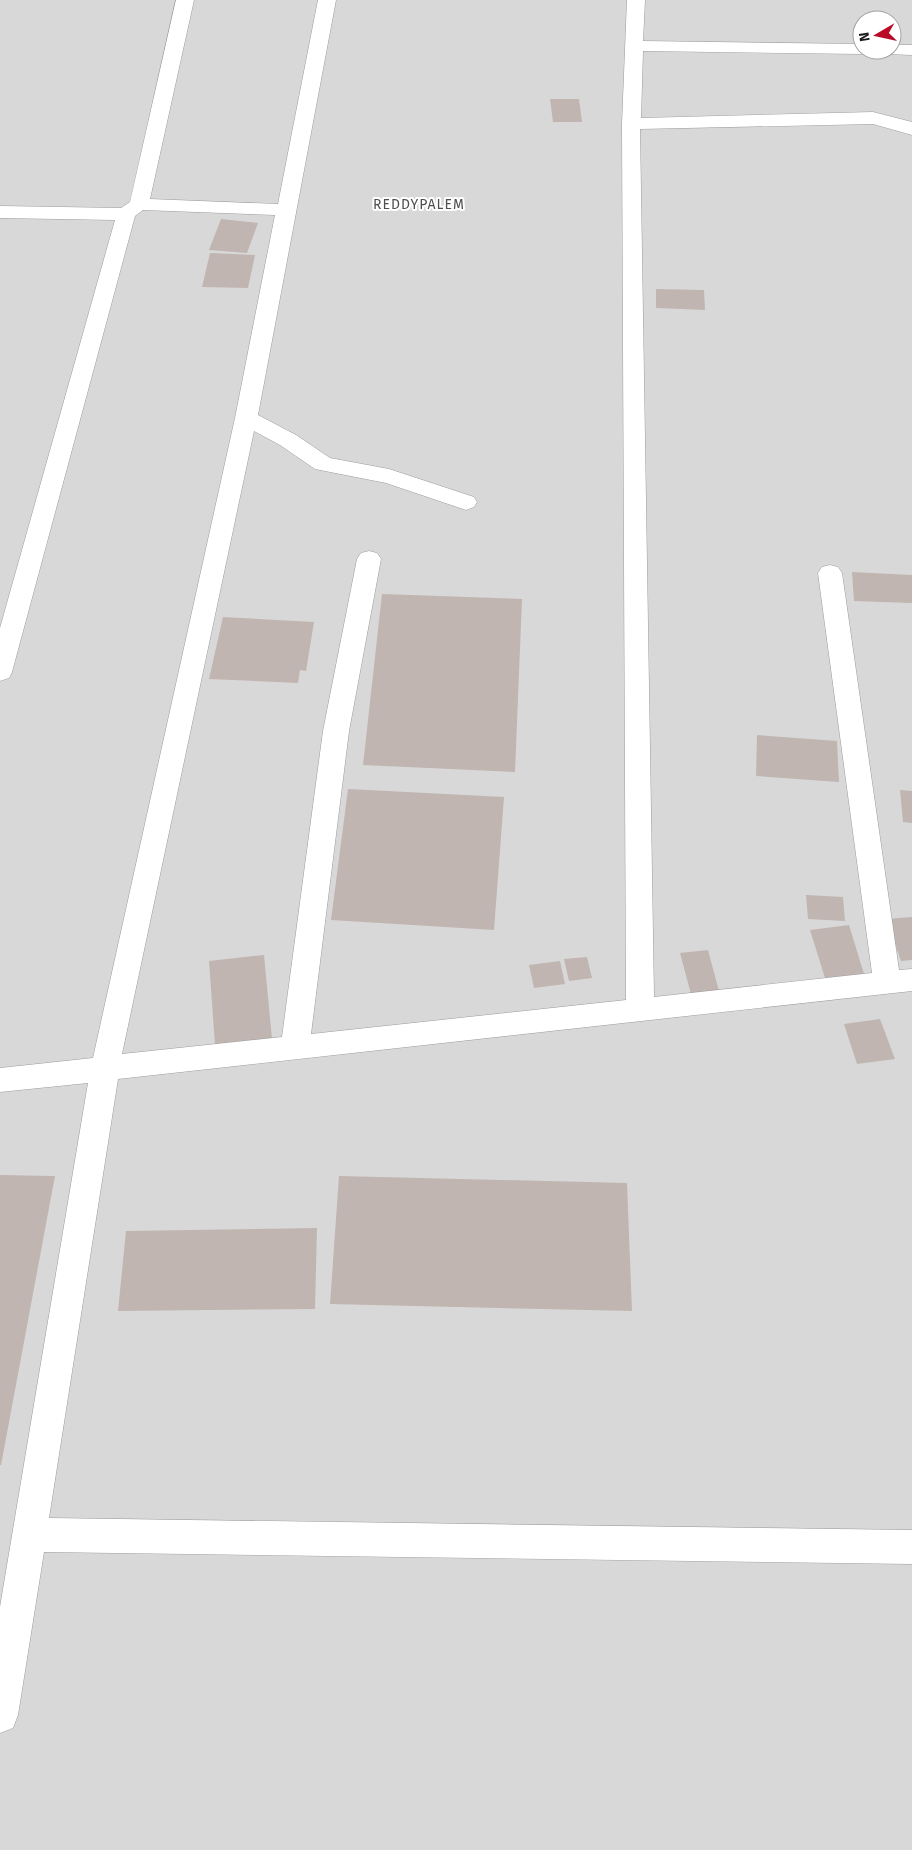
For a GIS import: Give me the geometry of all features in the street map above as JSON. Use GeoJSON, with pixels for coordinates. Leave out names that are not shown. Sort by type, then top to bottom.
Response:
{"type":"FeatureCollection","features":[{"type":"Feature","properties":{"kind":"street"},"geometry":{"type":"LineString","coordinates":[[0,672],[132,209],[185,0]]}},
{"type":"Feature","properties":{"kind":"street"},"geometry":{"type":"LineString","coordinates":[[0,1715],[105,1068],[246,418],[327,0]]}},
{"type":"Feature","properties":{"kind":"street"},"geometry":{"type":"LineString","coordinates":[[636,0],[631,124],[640,1010]]}},
{"type":"Feature","properties":{"kind":"street"},"geometry":{"type":"LineString","coordinates":[[634,46],[852,49]]}},
{"type":"Feature","properties":{"kind":"street"},"geometry":{"type":"LineString","coordinates":[[631,124],[873,118],[898,123],[912,129]]}},
{"type":"Feature","properties":{"kind":"street"},"geometry":{"type":"LineString","coordinates":[[0,212],[132,209],[287,210]]}},
{"type":"Feature","properties":{"kind":"street"},"geometry":{"type":"LineString","coordinates":[[246,418],[288,440],[323,464],[389,476],[466,502]]}},
{"type":"Feature","properties":{"kind":"street"},"geometry":{"type":"LineString","coordinates":[[295,1048],[336,731],[369,559]]}},
{"type":"Feature","properties":{"kind":"street"},"geometry":{"type":"LineString","coordinates":[[0,1080],[900,982],[830,573]]}},
{"type":"Feature","properties":{"kind":"street"},"geometry":{"type":"LineString","coordinates":[[29,1535],[912,1547]]}},
{"type":"Feature","properties":{"kind":"shaded area"},"geometry":{"type":"Polygon","coordinates":[[[0,0],[912,0],[912,1850],[0,1850],[0,0]]]}},
{"type":"Feature","properties":{"kind":"building"},"geometry":{"type":"Polygon","coordinates":[[[550,99],[579,99],[582,122],[553,122],[550,99]]]}},
{"type":"Feature","properties":{"kind":"building"},"geometry":{"type":"Polygon","coordinates":[[[221,219],[258,223],[247,253],[209,250],[221,219]]]}},
{"type":"Feature","properties":{"kind":"building"},"geometry":{"type":"Polygon","coordinates":[[[210,253],[255,255],[248,288],[202,287],[210,253]]]}},
{"type":"Feature","properties":{"kind":"building"},"geometry":{"type":"Polygon","coordinates":[[[656,289],[704,290],[705,310],[656,308],[656,289]]]}},
{"type":"Feature","properties":{"kind":"building"},"geometry":{"type":"Polygon","coordinates":[[[852,572],[912,575],[912,603],[854,601],[852,572]]]}},
{"type":"Feature","properties":{"kind":"building"},"geometry":{"type":"Polygon","coordinates":[[[382,594],[522,599],[515,772],[363,765],[382,594]]]}},
{"type":"Feature","properties":{"kind":"building"},"geometry":{"type":"Polygon","coordinates":[[[223,617],[314,622],[306,671],[300,670],[298,683],[209,679],[223,617]]]}},
{"type":"Feature","properties":{"kind":"building"},"geometry":{"type":"Polygon","coordinates":[[[757,735],[837,741],[839,782],[756,776],[757,735]]]}},
{"type":"Feature","properties":{"kind":"building"},"geometry":{"type":"Polygon","coordinates":[[[348,789],[504,797],[494,930],[331,920],[348,789]]]}},
{"type":"Feature","properties":{"kind":"building"},"geometry":{"type":"Polygon","coordinates":[[[900,790],[912,791],[912,823],[903,822],[900,790]]]}},
{"type":"Feature","properties":{"kind":"building"},"geometry":{"type":"Polygon","coordinates":[[[806,895],[843,897],[845,921],[808,919],[806,895]]]}},
{"type":"Feature","properties":{"kind":"building"},"geometry":{"type":"Polygon","coordinates":[[[912,917],[912,960],[901,961],[887,919],[912,917]]]}},
{"type":"Feature","properties":{"kind":"building"},"geometry":{"type":"Polygon","coordinates":[[[849,925],[864,974],[825,978],[810,930],[849,925]]]}},
{"type":"Feature","properties":{"kind":"building"},"geometry":{"type":"Polygon","coordinates":[[[708,950],[720,995],[692,998],[680,953],[708,950]]]}},
{"type":"Feature","properties":{"kind":"building"},"geometry":{"type":"Polygon","coordinates":[[[264,955],[272,1039],[215,1045],[209,961],[264,955]]]}},
{"type":"Feature","properties":{"kind":"building"},"geometry":{"type":"Polygon","coordinates":[[[587,957],[592,978],[569,981],[564,959],[587,957]]]}},
{"type":"Feature","properties":{"kind":"building"},"geometry":{"type":"Polygon","coordinates":[[[560,961],[565,984],[534,988],[529,965],[560,961]]]}},
{"type":"Feature","properties":{"kind":"building"},"geometry":{"type":"Polygon","coordinates":[[[880,1019],[895,1059],[857,1064],[844,1024],[880,1019]]]}},
{"type":"Feature","properties":{"kind":"building"},"geometry":{"type":"Polygon","coordinates":[[[0,1175],[55,1176],[1,1465],[0,1465],[0,1175]]]}},
{"type":"Feature","properties":{"kind":"building"},"geometry":{"type":"Polygon","coordinates":[[[339,1176],[627,1183],[632,1311],[330,1304],[339,1176]]]}},
{"type":"Feature","properties":{"kind":"building"},"geometry":{"type":"Polygon","coordinates":[[[317,1228],[315,1309],[118,1311],[126,1231],[317,1228]]]}},
{"type":"Feature","properties":{"kind":"district","name":"REDDYPALEM"},"geometry":{"type":"Point","coordinates":[419,204]}}]}
